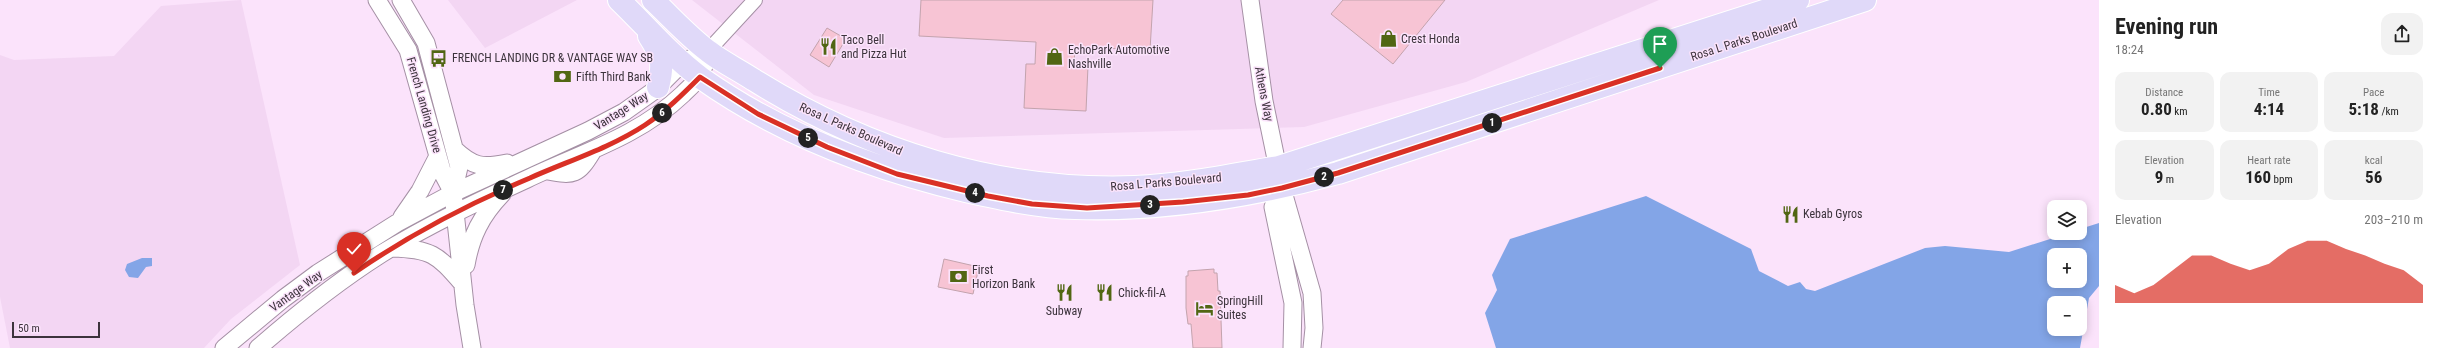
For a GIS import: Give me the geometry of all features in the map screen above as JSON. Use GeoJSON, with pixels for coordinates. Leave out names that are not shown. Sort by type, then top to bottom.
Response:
{"type":"FeatureCollection","features":[{"type":"Feature","properties":{"kind":"main road","name":"Rosa L Parks Boulevard"},"geometry":{"type":"LineString","coordinates":[[619,0],[700,77],[758,114],[827,147],[897,174],[988,196],[1032,204],[1087,208],[1183,202],[1248,195],[1282,188],[1338,173],[1865,0]]}},
{"type":"Feature","properties":{"kind":"main road","name":"Rosa L Parks Boulevard"},"geometry":{"type":"LineString","coordinates":[[653,0],[708,51],[788,101],[842,128],[903,153],[993,176],[1049,185],[1135,187],[1207,180],[1279,167],[1798,0]]}},
{"type":"Feature","properties":{"kind":"main road"},"geometry":{"type":"LineString","coordinates":[[639,20],[658,50],[662,64],[658,87]]}},
{"type":"Feature","properties":{"kind":"street","name":"French Landing Drive"},"geometry":{"type":"LineString","coordinates":[[377,0],[408,50],[438,156],[452,193],[462,283],[472,348]]}},
{"type":"Feature","properties":{"kind":"street","name":"French Landing Drive"},"geometry":{"type":"LineString","coordinates":[[401,0],[426,43],[459,167],[452,193]]}},
{"type":"Feature","properties":{"kind":"street"},"geometry":{"type":"LineString","coordinates":[[708,51],[755,0]]}},
{"type":"Feature","properties":{"kind":"street","name":"Athens Way"},"geometry":{"type":"LineString","coordinates":[[1250,0],[1264,102],[1279,167],[1282,188],[1312,293],[1314,328],[1312,348]]}},
{"type":"Feature","properties":{"kind":"street"},"geometry":{"type":"LineString","coordinates":[[408,50],[426,43]]}},
{"type":"Feature","properties":{"kind":"street","name":"Vantage Way"},"geometry":{"type":"LineString","coordinates":[[224,348],[301,286],[397,223],[452,193],[624,112],[658,87],[683,62],[708,51]]}},
{"type":"Feature","properties":{"kind":"street","name":"Vantage Way"},"geometry":{"type":"LineString","coordinates":[[258,348],[327,292],[392,248],[454,213],[592,152],[644,125],[667,109],[700,77],[708,51]]}},
{"type":"Feature","properties":{"kind":"street"},"geometry":{"type":"LineString","coordinates":[[454,149],[468,162],[490,166],[525,159]]}},
{"type":"Feature","properties":{"kind":"street"},"geometry":{"type":"LineString","coordinates":[[397,223],[413,203],[438,156]]}},
{"type":"Feature","properties":{"kind":"street"},"geometry":{"type":"LineString","coordinates":[[1282,188],[1273,207],[1293,303],[1292,348]]}},
{"type":"Feature","properties":{"kind":"street"},"geometry":{"type":"LineString","coordinates":[[462,283],[470,240],[490,207],[506,189]]}},
{"type":"Feature","properties":{"kind":"street"},"geometry":{"type":"LineString","coordinates":[[392,248],[416,249],[434,255],[462,283]]}},
{"type":"Feature","properties":{"kind":"shaded area"},"geometry":{"type":"Polygon","coordinates":[[[241,0],[300,265],[231,319],[204,348],[10,348],[0,297],[0,55],[14,60],[114,56],[161,6],[241,0]]]}},
{"type":"Feature","properties":{"kind":"shaded area"},"geometry":{"type":"Polygon","coordinates":[[[448,0],[577,0],[485,48],[448,0]]]}},
{"type":"Feature","properties":{"kind":"shaded area"},"geometry":{"type":"Polygon","coordinates":[[[692,0],[1659,0],[1466,82],[1304,127],[944,138],[814,95],[692,0]]]}},
{"type":"Feature","properties":{"kind":"water"},"geometry":{"type":"Polygon","coordinates":[[[1646,196],[1751,249],[1759,271],[1788,286],[1800,282],[1806,289],[1815,291],[1925,248],[1945,246],[2009,252],[2047,240],[2087,240],[2087,227],[2099,223],[2099,286],[2089,298],[2087,309],[2087,296],[2047,296],[2047,336],[2082,336],[2080,348],[1496,348],[1485,313],[1497,290],[1492,275],[1510,239],[1646,196]]]}},
{"type":"Feature","properties":{"kind":"water"},"geometry":{"type":"Polygon","coordinates":[[[142,258],[152,258],[152,266],[146,267],[138,278],[129,277],[125,270],[127,264],[142,258]]]}},
{"type":"Feature","properties":{"kind":"building","name":"EchoPark Automotive Nashville"},"geometry":{"type":"Polygon","coordinates":[[[921,0],[1153,0],[1150,50],[1075,47],[1074,65],[1088,66],[1086,111],[1024,108],[1026,64],[1035,64],[1036,42],[919,36],[921,0]]]}},
{"type":"Feature","properties":{"kind":"building","name":"Crest Honda"},"geometry":{"type":"Polygon","coordinates":[[[1343,0],[1445,0],[1393,64],[1331,14],[1343,0]]]}},
{"type":"Feature","properties":{"kind":"building","name":"Taco Bell and Pizza Hut"},"geometry":{"type":"Polygon","coordinates":[[[827,28],[846,39],[829,67],[810,55],[827,28]]]}},
{"type":"Feature","properties":{"kind":"building","name":"First Horizon Bank"},"geometry":{"type":"Polygon","coordinates":[[[944,259],[979,267],[973,294],[938,287],[944,259]]]}},
{"type":"Feature","properties":{"kind":"building","name":"SpringHill Suites"},"geometry":{"type":"Polygon","coordinates":[[[1214,269],[1214,273],[1217,273],[1218,291],[1220,291],[1222,348],[1193,348],[1191,324],[1188,324],[1186,308],[1186,276],[1188,276],[1188,271],[1214,269]]]}},
{"type":"Feature","properties":{"kind":"place","name":"Crest Honda"},"geometry":{"type":"Point","coordinates":[1388,39]}},
{"type":"Feature","properties":{"kind":"place","name":"Taco Bell and Pizza Hut"},"geometry":{"type":"Point","coordinates":[828,47]}},
{"type":"Feature","properties":{"kind":"place","name":"EchoPark Automotive Nashville"},"geometry":{"type":"Point","coordinates":[1055,57]}},
{"type":"Feature","properties":{"kind":"place","name":"FRENCH LANDING DR & VANTAGE WAY SB"},"geometry":{"type":"Point","coordinates":[439,58]}},
{"type":"Feature","properties":{"kind":"place","name":"Fifth Third Bank"},"geometry":{"type":"Point","coordinates":[563,77]}},
{"type":"Feature","properties":{"kind":"place","name":"Kebab Gyros"},"geometry":{"type":"Point","coordinates":[1790,214]}},
{"type":"Feature","properties":{"kind":"place","name":"First Horizon Bank"},"geometry":{"type":"Point","coordinates":[959,277]}},
{"type":"Feature","properties":{"kind":"place","name":"Subway"},"geometry":{"type":"Point","coordinates":[1064,292]}},
{"type":"Feature","properties":{"kind":"place","name":"Chick-fil-A"},"geometry":{"type":"Point","coordinates":[1105,293]}},
{"type":"Feature","properties":{"kind":"place","name":"SpringHill Suites"},"geometry":{"type":"Point","coordinates":[1204,308]}},
{"type":"Feature","properties":{"kind":"route"},"geometry":{"type":"LineString","coordinates":[[354,273],[381,254],[454,213],[529,178],[579,158],[644,125],[667,109],[700,77],[758,114],[827,147],[897,174],[988,196],[1032,204],[1087,208],[1127,207],[1183,202],[1248,195],[1282,188],[1338,173],[1660,68]]}}]}
